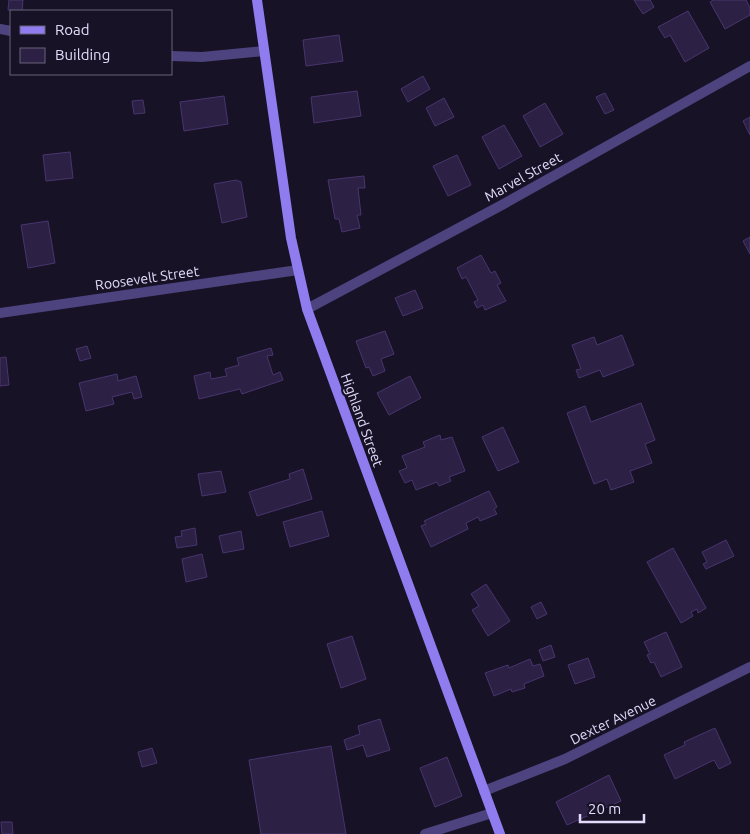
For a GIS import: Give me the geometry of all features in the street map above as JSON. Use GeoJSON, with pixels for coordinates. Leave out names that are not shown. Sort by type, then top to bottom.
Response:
{"type":"FeatureCollection","features":[{"type":"Feature","properties":{"kind":"street","name":"Highland Street"},"geometry":{"type":"LineString","coordinates":[[257,0],[291,238],[307,309],[500,834]]}},
{"type":"Feature","properties":{"kind":"street"},"geometry":{"type":"LineString","coordinates":[[172,56],[222,56],[264,51]]}},
{"type":"Feature","properties":{"kind":"street","name":"Marvel Street"},"geometry":{"type":"LineString","coordinates":[[307,309],[500,206],[750,66]]}},
{"type":"Feature","properties":{"kind":"street","name":"Roosevelt Street"},"geometry":{"type":"LineString","coordinates":[[0,313],[298,270]]}},
{"type":"Feature","properties":{"kind":"street","name":"Dexter Avenue"},"geometry":{"type":"LineString","coordinates":[[484,791],[581,752],[750,667]]}},
{"type":"Feature","properties":{"kind":"street"},"geometry":{"type":"LineString","coordinates":[[425,834],[492,813]]}},
{"type":"Feature","properties":{"kind":"building"},"geometry":{"type":"Polygon","coordinates":[[[9,0],[23,0],[22,10],[8,10],[9,0]]]}},
{"type":"Feature","properties":{"kind":"building"},"geometry":{"type":"Polygon","coordinates":[[[634,0],[650,0],[654,7],[643,14],[634,0]]]}},
{"type":"Feature","properties":{"kind":"building"},"geometry":{"type":"Polygon","coordinates":[[[713,0],[746,0],[750,8],[750,15],[725,29],[710,2],[713,0]]]}},
{"type":"Feature","properties":{"kind":"building"},"geometry":{"type":"Polygon","coordinates":[[[688,11],[709,48],[685,62],[670,35],[665,38],[658,27],[688,11]]]}},
{"type":"Feature","properties":{"kind":"building"},"geometry":{"type":"Polygon","coordinates":[[[339,35],[343,61],[306,66],[303,40],[339,35]]]}},
{"type":"Feature","properties":{"kind":"building"},"geometry":{"type":"Polygon","coordinates":[[[423,76],[430,89],[408,102],[401,89],[423,76]]]}},
{"type":"Feature","properties":{"kind":"building"},"geometry":{"type":"Polygon","coordinates":[[[357,91],[361,116],[314,123],[311,97],[357,91]]]}},
{"type":"Feature","properties":{"kind":"building"},"geometry":{"type":"Polygon","coordinates":[[[605,93],[614,110],[605,114],[596,97],[605,93]]]}},
{"type":"Feature","properties":{"kind":"building"},"geometry":{"type":"Polygon","coordinates":[[[224,96],[228,124],[184,131],[180,102],[224,96]]]}},
{"type":"Feature","properties":{"kind":"building"},"geometry":{"type":"Polygon","coordinates":[[[444,98],[454,117],[435,126],[426,108],[444,98]]]}},
{"type":"Feature","properties":{"kind":"building"},"geometry":{"type":"Polygon","coordinates":[[[143,100],[145,113],[134,114],[132,101],[143,100]]]}},
{"type":"Feature","properties":{"kind":"building"},"geometry":{"type":"Polygon","coordinates":[[[545,103],[563,134],[540,147],[523,116],[545,103]]]}},
{"type":"Feature","properties":{"kind":"building"},"geometry":{"type":"Polygon","coordinates":[[[750,117],[750,135],[743,121],[750,117]]]}},
{"type":"Feature","properties":{"kind":"building"},"geometry":{"type":"Polygon","coordinates":[[[504,125],[522,156],[499,169],[482,137],[504,125]]]}},
{"type":"Feature","properties":{"kind":"building"},"geometry":{"type":"Polygon","coordinates":[[[70,152],[73,178],[46,181],[43,155],[70,152]]]}},
{"type":"Feature","properties":{"kind":"building"},"geometry":{"type":"Polygon","coordinates":[[[457,155],[471,185],[448,196],[433,166],[457,155]]]}},
{"type":"Feature","properties":{"kind":"building"},"geometry":{"type":"Polygon","coordinates":[[[364,176],[365,188],[358,188],[361,215],[357,215],[360,228],[342,232],[339,219],[335,219],[328,180],[364,176]]]}},
{"type":"Feature","properties":{"kind":"building"},"geometry":{"type":"Polygon","coordinates":[[[236,180],[241,182],[247,217],[222,223],[214,184],[236,180]]]}},
{"type":"Feature","properties":{"kind":"building"},"geometry":{"type":"Polygon","coordinates":[[[48,221],[55,263],[28,268],[21,225],[48,221]]]}},
{"type":"Feature","properties":{"kind":"building"},"geometry":{"type":"Polygon","coordinates":[[[750,237],[750,254],[743,241],[750,237]]]}},
{"type":"Feature","properties":{"kind":"building"},"geometry":{"type":"Polygon","coordinates":[[[481,255],[491,273],[495,271],[501,283],[497,285],[506,301],[485,310],[483,305],[477,308],[474,302],[478,300],[466,277],[462,279],[457,268],[481,255]]]}},
{"type":"Feature","properties":{"kind":"building"},"geometry":{"type":"Polygon","coordinates":[[[415,290],[423,308],[403,316],[395,298],[415,290]]]}},
{"type":"Feature","properties":{"kind":"building"},"geometry":{"type":"Polygon","coordinates":[[[385,331],[394,354],[381,359],[385,371],[373,376],[369,367],[366,368],[356,341],[385,331]]]}},
{"type":"Feature","properties":{"kind":"building"},"geometry":{"type":"Polygon","coordinates":[[[622,335],[634,365],[603,377],[600,370],[579,378],[576,370],[581,369],[572,345],[594,337],[597,345],[622,335]]]}},
{"type":"Feature","properties":{"kind":"building"},"geometry":{"type":"Polygon","coordinates":[[[87,346],[91,358],[80,361],[76,349],[87,346]]]}},
{"type":"Feature","properties":{"kind":"building"},"geometry":{"type":"Polygon","coordinates":[[[271,348],[273,355],[267,356],[273,375],[280,372],[283,380],[242,394],[240,389],[199,399],[194,376],[210,372],[211,379],[227,376],[225,369],[239,365],[237,358],[271,348]]]}},
{"type":"Feature","properties":{"kind":"building"},"geometry":{"type":"Polygon","coordinates":[[[6,357],[9,385],[0,386],[0,358],[6,357]]]}},
{"type":"Feature","properties":{"kind":"building"},"geometry":{"type":"Polygon","coordinates":[[[117,374],[118,381],[136,376],[142,397],[134,399],[132,392],[112,397],[114,404],[86,411],[79,383],[117,374]]]}},
{"type":"Feature","properties":{"kind":"building"},"geometry":{"type":"Polygon","coordinates":[[[410,376],[421,398],[389,415],[377,393],[410,376]]]}},
{"type":"Feature","properties":{"kind":"building"},"geometry":{"type":"Polygon","coordinates":[[[641,403],[655,440],[645,444],[652,463],[630,471],[634,482],[611,490],[607,479],[594,484],[567,413],[585,406],[591,422],[641,403]]]}},
{"type":"Feature","properties":{"kind":"building"},"geometry":{"type":"Polygon","coordinates":[[[503,427],[519,462],[498,471],[482,437],[503,427]]]}},
{"type":"Feature","properties":{"kind":"building"},"geometry":{"type":"Polygon","coordinates":[[[440,435],[441,440],[452,437],[465,471],[449,477],[451,481],[439,486],[437,482],[416,490],[412,480],[405,483],[399,471],[407,468],[402,456],[425,447],[423,442],[440,435]]]}},
{"type":"Feature","properties":{"kind":"building"},"geometry":{"type":"Polygon","coordinates":[[[303,469],[312,499],[257,516],[249,492],[290,479],[289,474],[303,469]]]}},
{"type":"Feature","properties":{"kind":"building"},"geometry":{"type":"Polygon","coordinates":[[[221,471],[226,492],[202,496],[198,474],[221,471]]]}},
{"type":"Feature","properties":{"kind":"building"},"geometry":{"type":"Polygon","coordinates":[[[489,491],[497,507],[494,509],[497,514],[480,521],[478,517],[466,523],[468,529],[431,547],[421,526],[426,524],[424,521],[489,491]]]}},
{"type":"Feature","properties":{"kind":"building"},"geometry":{"type":"Polygon","coordinates":[[[322,511],[329,536],[290,547],[283,522],[322,511]]]}},
{"type":"Feature","properties":{"kind":"building"},"geometry":{"type":"Polygon","coordinates":[[[195,528],[197,545],[177,548],[175,537],[182,536],[181,531],[195,528]]]}},
{"type":"Feature","properties":{"kind":"building"},"geometry":{"type":"Polygon","coordinates":[[[241,531],[244,549],[223,553],[219,536],[241,531]]]}},
{"type":"Feature","properties":{"kind":"building"},"geometry":{"type":"Polygon","coordinates":[[[726,540],[734,556],[706,569],[703,564],[707,562],[702,552],[726,540]]]}},
{"type":"Feature","properties":{"kind":"building"},"geometry":{"type":"Polygon","coordinates":[[[673,548],[706,608],[698,613],[697,609],[691,612],[693,616],[681,623],[647,562],[673,548]]]}},
{"type":"Feature","properties":{"kind":"building"},"geometry":{"type":"Polygon","coordinates":[[[202,554],[207,577],[186,582],[182,559],[202,554]]]}},
{"type":"Feature","properties":{"kind":"building"},"geometry":{"type":"Polygon","coordinates":[[[486,584],[510,621],[488,636],[472,610],[479,606],[471,594],[486,584]]]}},
{"type":"Feature","properties":{"kind":"building"},"geometry":{"type":"Polygon","coordinates":[[[541,602],[547,614],[537,619],[531,607],[541,602]]]}},
{"type":"Feature","properties":{"kind":"building"},"geometry":{"type":"Polygon","coordinates":[[[666,632],[682,667],[661,677],[654,662],[651,663],[647,655],[650,654],[644,642],[666,632]]]}},
{"type":"Feature","properties":{"kind":"building"},"geometry":{"type":"Polygon","coordinates":[[[352,636],[366,679],[341,688],[327,644],[352,636]]]}},
{"type":"Feature","properties":{"kind":"building"},"geometry":{"type":"Polygon","coordinates":[[[551,645],[555,657],[543,661],[539,650],[551,645]]]}},
{"type":"Feature","properties":{"kind":"building"},"geometry":{"type":"Polygon","coordinates":[[[588,658],[595,677],[575,684],[568,665],[588,658]]]}},
{"type":"Feature","properties":{"kind":"building"},"geometry":{"type":"Polygon","coordinates":[[[530,659],[533,666],[540,664],[544,676],[524,684],[525,688],[512,692],[511,689],[494,696],[485,673],[508,665],[509,668],[530,659]]]}},
{"type":"Feature","properties":{"kind":"building"},"geometry":{"type":"Polygon","coordinates":[[[380,719],[390,750],[367,757],[363,745],[347,750],[344,740],[360,734],[358,726],[380,719]]]}},
{"type":"Feature","properties":{"kind":"building"},"geometry":{"type":"Polygon","coordinates":[[[715,728],[731,763],[719,769],[714,760],[675,779],[664,755],[685,745],[684,742],[715,728]]]}},
{"type":"Feature","properties":{"kind":"building"},"geometry":{"type":"Polygon","coordinates":[[[331,746],[346,834],[261,834],[249,760],[331,746]]]}},
{"type":"Feature","properties":{"kind":"building"},"geometry":{"type":"Polygon","coordinates":[[[152,748],[157,763],[142,767],[138,752],[152,748]]]}},
{"type":"Feature","properties":{"kind":"building"},"geometry":{"type":"Polygon","coordinates":[[[447,757],[462,796],[435,807],[420,768],[447,757]]]}},
{"type":"Feature","properties":{"kind":"building"},"geometry":{"type":"Polygon","coordinates":[[[609,775],[621,801],[567,825],[556,802],[609,775]]]}},
{"type":"Feature","properties":{"kind":"building"},"geometry":{"type":"Polygon","coordinates":[[[1,822],[12,822],[13,834],[2,834],[1,822]]]}}]}
